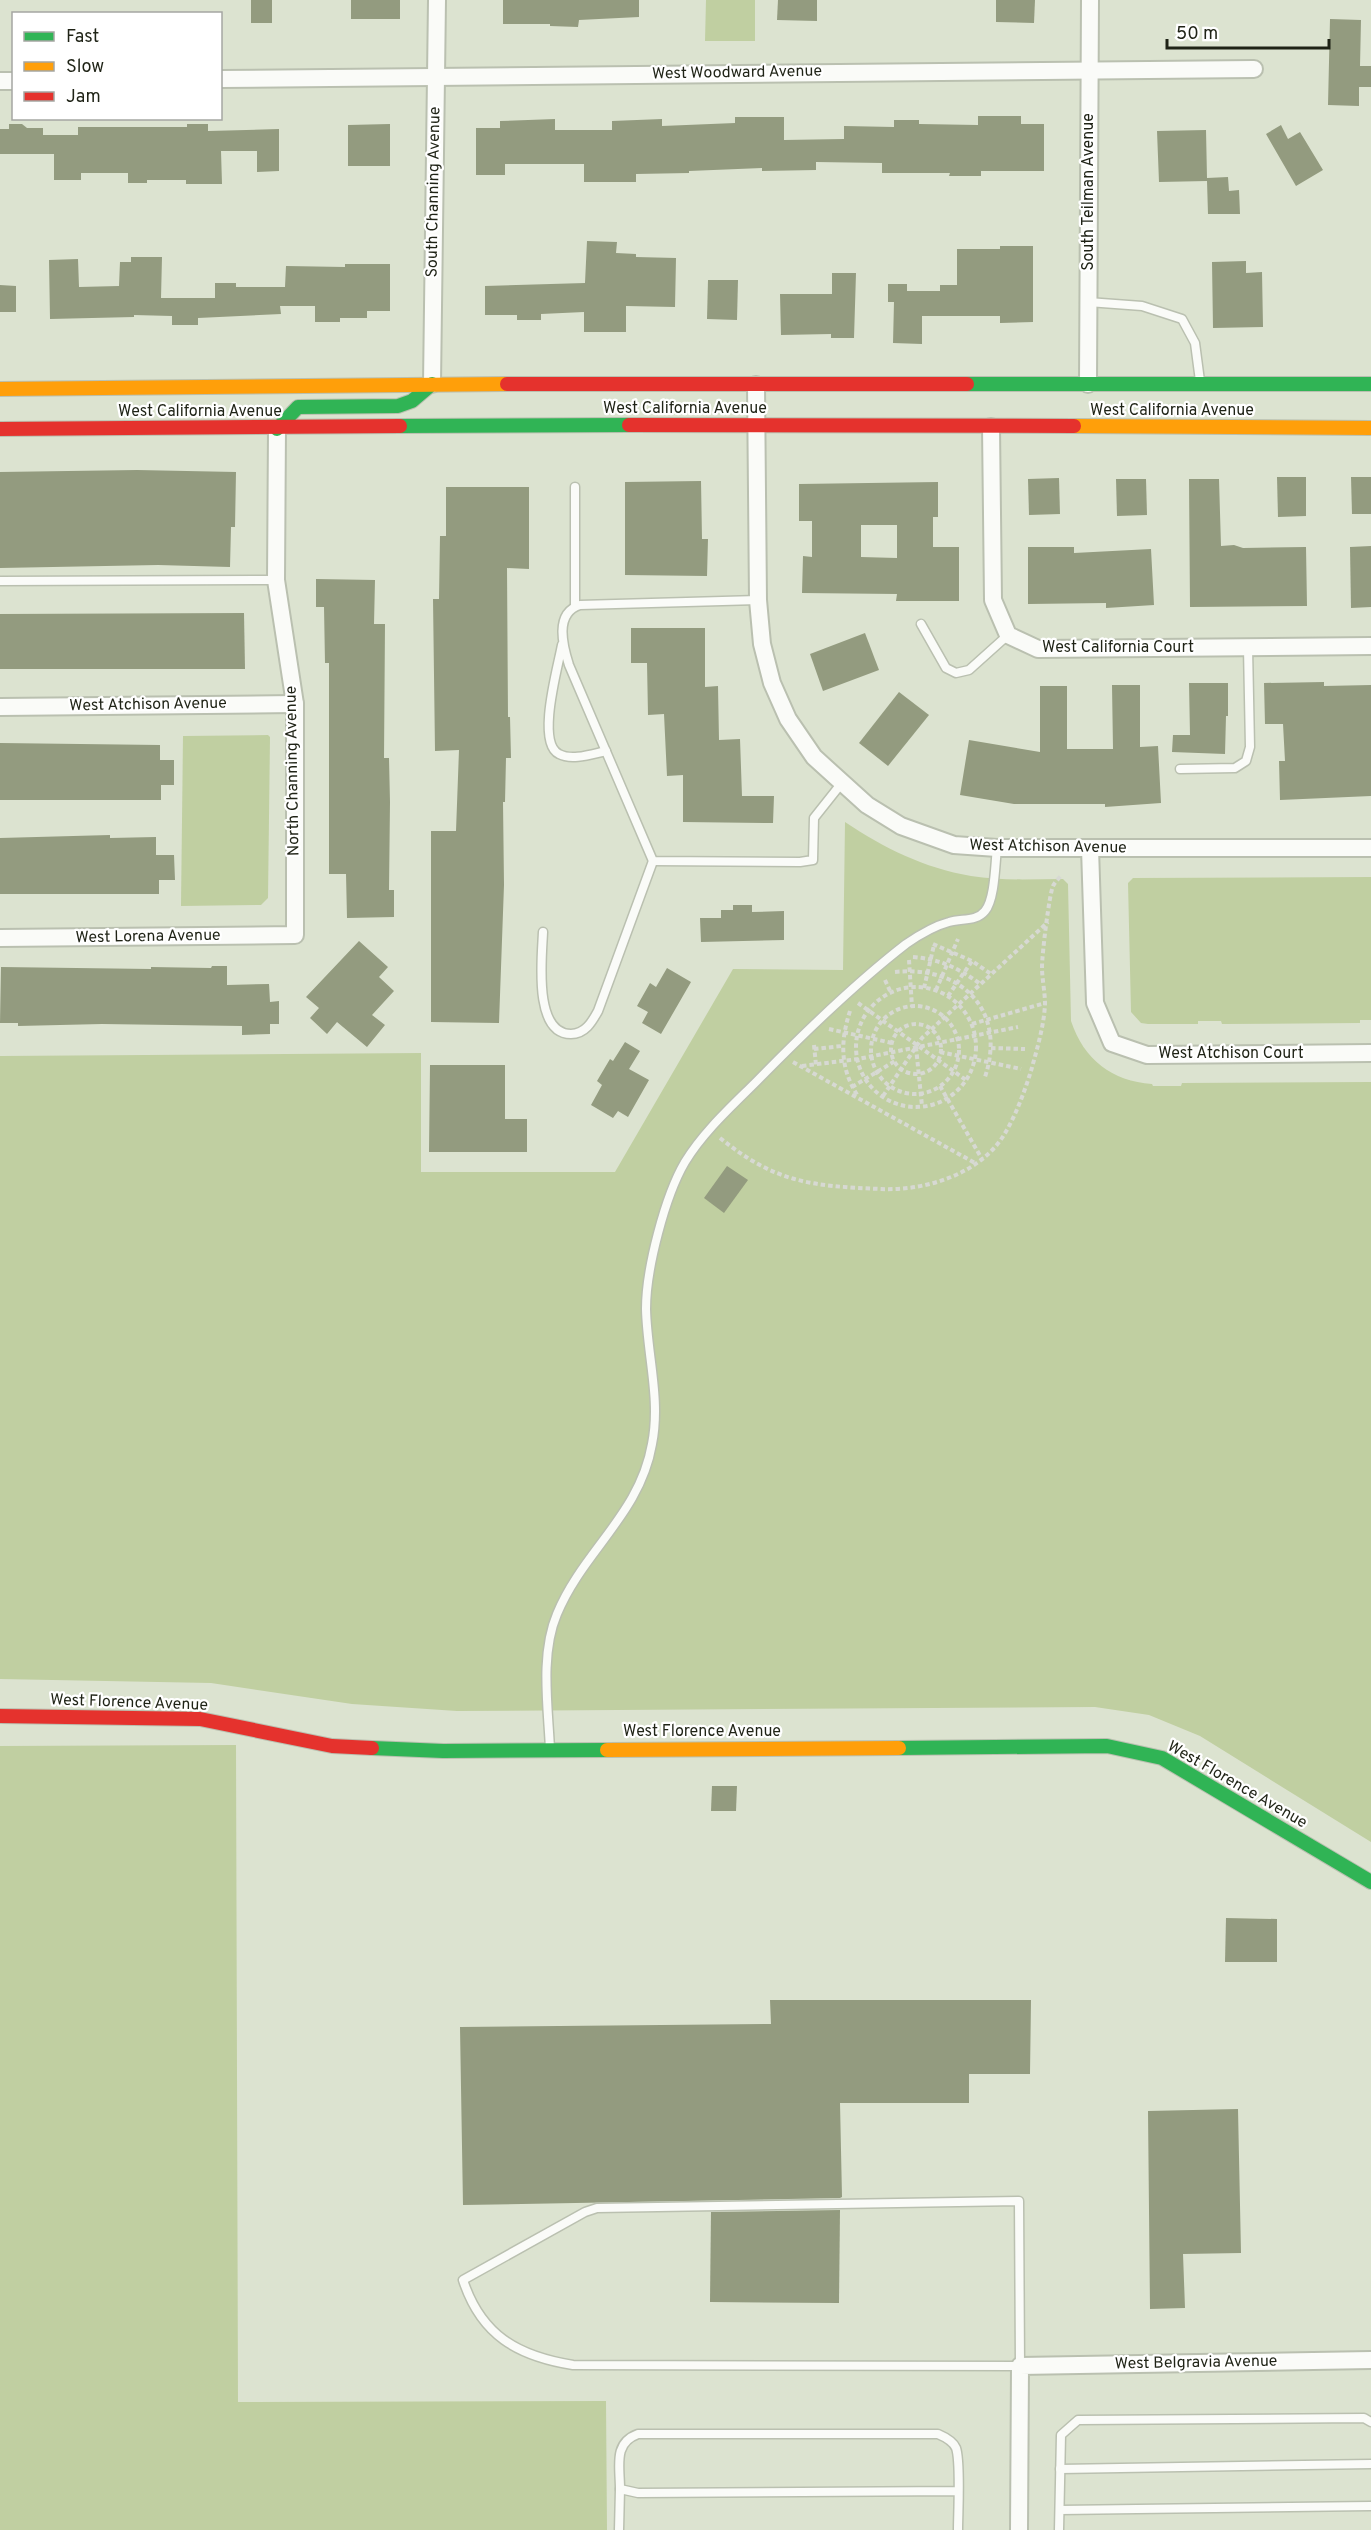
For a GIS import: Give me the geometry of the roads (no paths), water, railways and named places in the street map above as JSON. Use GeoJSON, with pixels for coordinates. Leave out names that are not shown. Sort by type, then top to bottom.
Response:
{"type":"FeatureCollection","features":[{"type":"Feature","properties":{"kind":"main road","name":"West California Avenue"},"geometry":{"type":"LineString","coordinates":[[0,389],[432,384],[1371,384]]}},
{"type":"Feature","properties":{"kind":"main road"},"geometry":{"type":"LineString","coordinates":[[277,429],[298,407],[398,406],[412,401],[432,384]]}},
{"type":"Feature","properties":{"kind":"main road","name":"West California Avenue"},"geometry":{"type":"LineString","coordinates":[[0,429],[277,429],[757,424],[1371,428]]}},
{"type":"Feature","properties":{"kind":"main road","name":"West Florence Avenue"},"geometry":{"type":"LineString","coordinates":[[0,1716],[200,1719],[332,1746],[443,1751],[1107,1746],[1162,1758],[1371,1882]]}},
{"type":"Feature","properties":{"kind":"street","name":"South Channing Avenue"},"geometry":{"type":"LineString","coordinates":[[432,384],[437,0]]}},
{"type":"Feature","properties":{"kind":"street","name":"South Teilman Avenue"},"geometry":{"type":"LineString","coordinates":[[1088,384],[1090,0]]}},
{"type":"Feature","properties":{"kind":"street","name":"West Woodward Avenue"},"geometry":{"type":"LineString","coordinates":[[222,79],[1254,69]]}},
{"type":"Feature","properties":{"kind":"street","name":"West Atchison Avenue"},"geometry":{"type":"LineString","coordinates":[[756,385],[758,600],[762,644],[772,683],[788,720],[814,757],[841,784],[867,805],[901,826],[954,845],[997,848],[1371,848]]}},
{"type":"Feature","properties":{"kind":"street"},"geometry":{"type":"LineString","coordinates":[[992,427],[993,600],[1008,634]]}},
{"type":"Feature","properties":{"kind":"street","name":"North Channing Avenue"},"geometry":{"type":"LineString","coordinates":[[277,429],[276,580],[295,704],[295,935]]}},
{"type":"Feature","properties":{"kind":"street","name":"West California Court"},"geometry":{"type":"LineString","coordinates":[[1008,634],[1038,649],[1371,646]]}},
{"type":"Feature","properties":{"kind":"street","name":"West Atchison Avenue"},"geometry":{"type":"LineString","coordinates":[[0,707],[295,704]]}},
{"type":"Feature","properties":{"kind":"street","name":"West Atchison Court"},"geometry":{"type":"LineString","coordinates":[[1090,848],[1095,1003],[1112,1043],[1147,1055],[1371,1053]]}},
{"type":"Feature","properties":{"kind":"street","name":"West Lorena Avenue"},"geometry":{"type":"LineString","coordinates":[[0,938],[295,935]]}},
{"type":"Feature","properties":{"kind":"street","name":"West Belgravia Avenue"},"geometry":{"type":"LineString","coordinates":[[1020,2366],[1371,2360]]}},
{"type":"Feature","properties":{"kind":"street"},"geometry":{"type":"LineString","coordinates":[[1019,2530],[1020,2366]]}},
{"type":"Feature","properties":{"kind":"lane"},"geometry":{"type":"LineString","coordinates":[[1088,302],[1142,306],[1182,319],[1195,343],[1200,384]]}},
{"type":"Feature","properties":{"kind":"lane"},"geometry":{"type":"LineString","coordinates":[[576,487],[575,606],[565,617],[549,714],[548,734],[557,754],[567,757],[606,751]]}},
{"type":"Feature","properties":{"kind":"lane"},"geometry":{"type":"LineString","coordinates":[[0,581],[276,580]]}},
{"type":"Feature","properties":{"kind":"lane"},"geometry":{"type":"LineString","coordinates":[[575,606],[758,600]]}},
{"type":"Feature","properties":{"kind":"lane"},"geometry":{"type":"LineString","coordinates":[[921,624],[946,668],[956,673],[969,670],[1008,634]]}},
{"type":"Feature","properties":{"kind":"lane"},"geometry":{"type":"LineString","coordinates":[[543,932],[542,998],[552,1024],[564,1034],[577,1034],[589,1026],[598,1011],[653,861],[562,645]]}},
{"type":"Feature","properties":{"kind":"lane"},"geometry":{"type":"LineString","coordinates":[[1180,769],[1235,768],[1246,761],[1250,747],[1248,648]]}},
{"type":"Feature","properties":{"kind":"lane"},"geometry":{"type":"LineString","coordinates":[[653,861],[800,862],[813,860],[814,818],[841,784]]}},
{"type":"Feature","properties":{"kind":"lane"},"geometry":{"type":"LineString","coordinates":[[550,1750],[547,1688],[549,1646],[556,1615],[576,1577],[630,1505],[646,1471],[656,1421],[646,1306],[652,1263],[667,1204],[684,1164],[709,1129],[782,1056],[909,943],[952,921],[978,918],[987,909],[997,848]]}},
{"type":"Feature","properties":{"kind":"lane"},"geometry":{"type":"LineString","coordinates":[[1019,2200],[1020,2366],[573,2365],[537,2357],[507,2343],[486,2325],[475,2310],[463,2280],[585,2212],[597,2208],[1019,2200]]}},
{"type":"Feature","properties":{"kind":"lane"},"geometry":{"type":"LineString","coordinates":[[1059,2530],[1061,2435],[1078,2420],[1364,2418],[1371,2422]]}},
{"type":"Feature","properties":{"kind":"lane"},"geometry":{"type":"LineString","coordinates":[[619,2530],[621,2447],[626,2438],[638,2434],[938,2434],[948,2438],[956,2448],[958,2530]]}},
{"type":"Feature","properties":{"kind":"lane"},"geometry":{"type":"LineString","coordinates":[[1060,2469],[1371,2464]]}},
{"type":"Feature","properties":{"kind":"lane"},"geometry":{"type":"LineString","coordinates":[[620,2489],[638,2493],[958,2491]]}},
{"type":"Feature","properties":{"kind":"lane"},"geometry":{"type":"LineString","coordinates":[[1060,2510],[1371,2506]]}}]}
